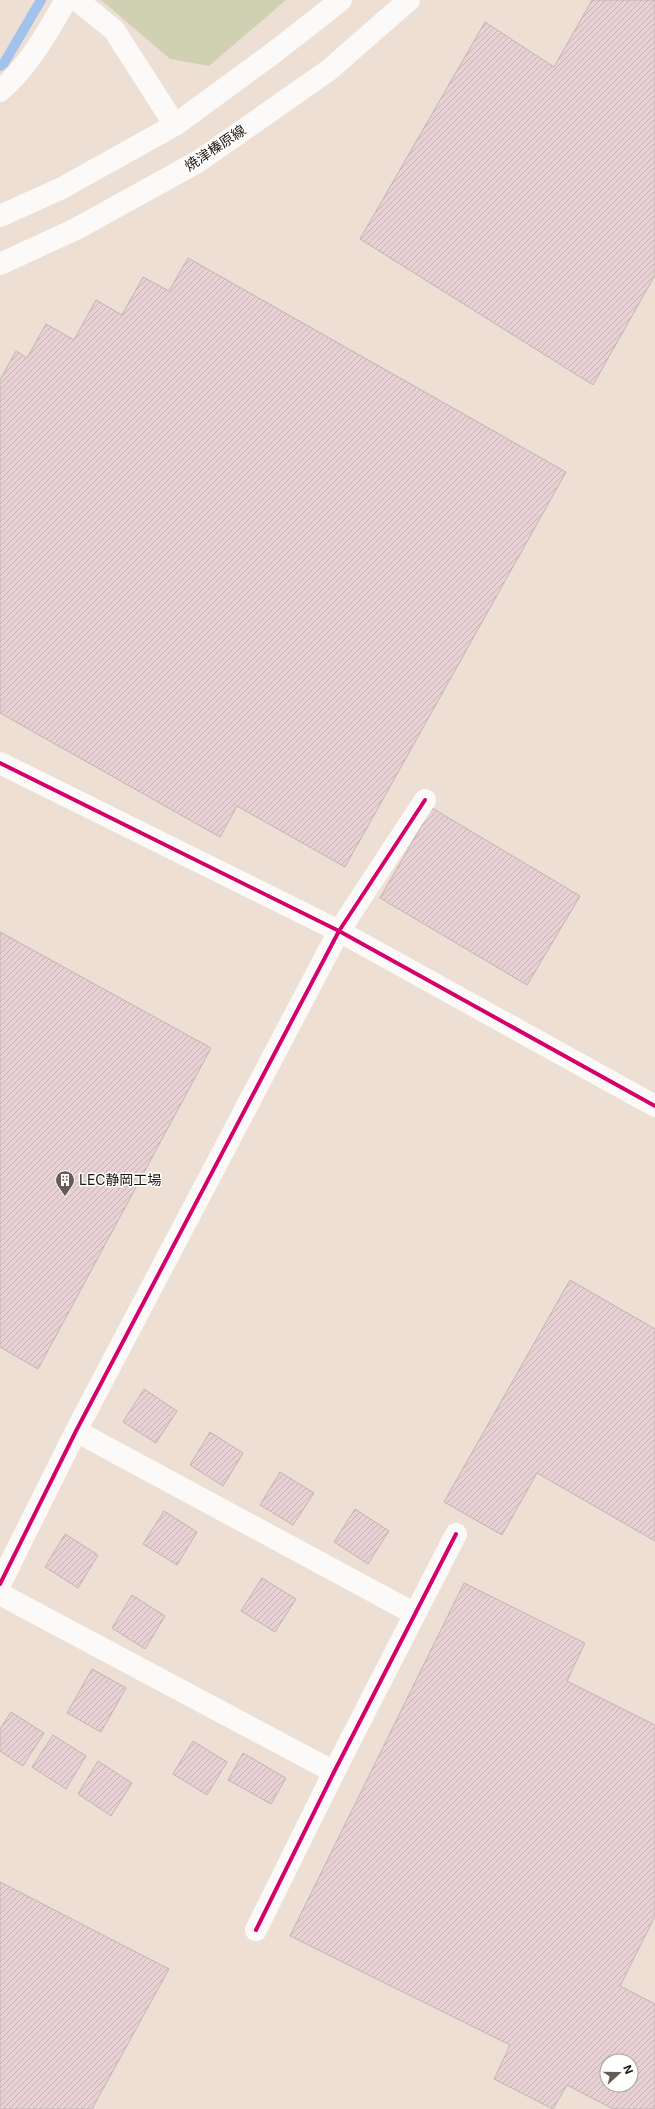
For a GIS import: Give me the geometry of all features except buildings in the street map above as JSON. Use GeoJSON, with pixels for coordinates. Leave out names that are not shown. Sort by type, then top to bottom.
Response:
{"type":"FeatureCollection","features":[{"type":"Feature","properties":{"kind":"street"},"geometry":{"type":"LineString","coordinates":[[0,91],[14,79],[42,42],[66,0]]}},
{"type":"Feature","properties":{"kind":"street"},"geometry":{"type":"LineString","coordinates":[[77,0],[114,30],[175,125]]}},
{"type":"Feature","properties":{"kind":"street"},"geometry":{"type":"LineString","coordinates":[[0,216],[62,188],[175,125],[272,54],[341,0]]}},
{"type":"Feature","properties":{"kind":"street","name":"焼津榛原線"},"geometry":{"type":"LineString","coordinates":[[0,264],[76,229],[199,161],[329,70],[409,0]]}},
{"type":"Feature","properties":{"kind":"street"},"geometry":{"type":"LineString","coordinates":[[0,763],[339,931],[655,1106]]}},
{"type":"Feature","properties":{"kind":"street"},"geometry":{"type":"LineString","coordinates":[[0,1584],[76,1431],[339,931],[425,800]]}},
{"type":"Feature","properties":{"kind":"street"},"geometry":{"type":"LineString","coordinates":[[76,1431],[415,1614]]}},
{"type":"Feature","properties":{"kind":"street"},"geometry":{"type":"LineString","coordinates":[[256,1930],[334,1772],[456,1534]]}},
{"type":"Feature","properties":{"kind":"street"},"geometry":{"type":"LineString","coordinates":[[0,1594],[334,1772]]}},
{"type":"Feature","properties":{"kind":"green space"},"geometry":{"type":"Polygon","coordinates":[[[101,0],[286,0],[209,66],[170,59],[101,0]]]}},
{"type":"Feature","properties":{"kind":"waterway"},"geometry":{"type":"LineString","coordinates":[[0,66],[4,63],[41,0]]}},
{"type":"Feature","properties":{"kind":"cycle path"},"geometry":{"type":"LineString","coordinates":[[0,763],[339,931],[655,1106]]}},
{"type":"Feature","properties":{"kind":"cycle path"},"geometry":{"type":"LineString","coordinates":[[0,1584],[76,1431],[339,931],[425,800]]}},
{"type":"Feature","properties":{"kind":"cycle path"},"geometry":{"type":"LineString","coordinates":[[256,1930],[334,1772],[456,1534]]}},
{"type":"Feature","properties":{"kind":"place","name":"LEC静岡工場"},"geometry":{"type":"Point","coordinates":[65,1197]}}]}
